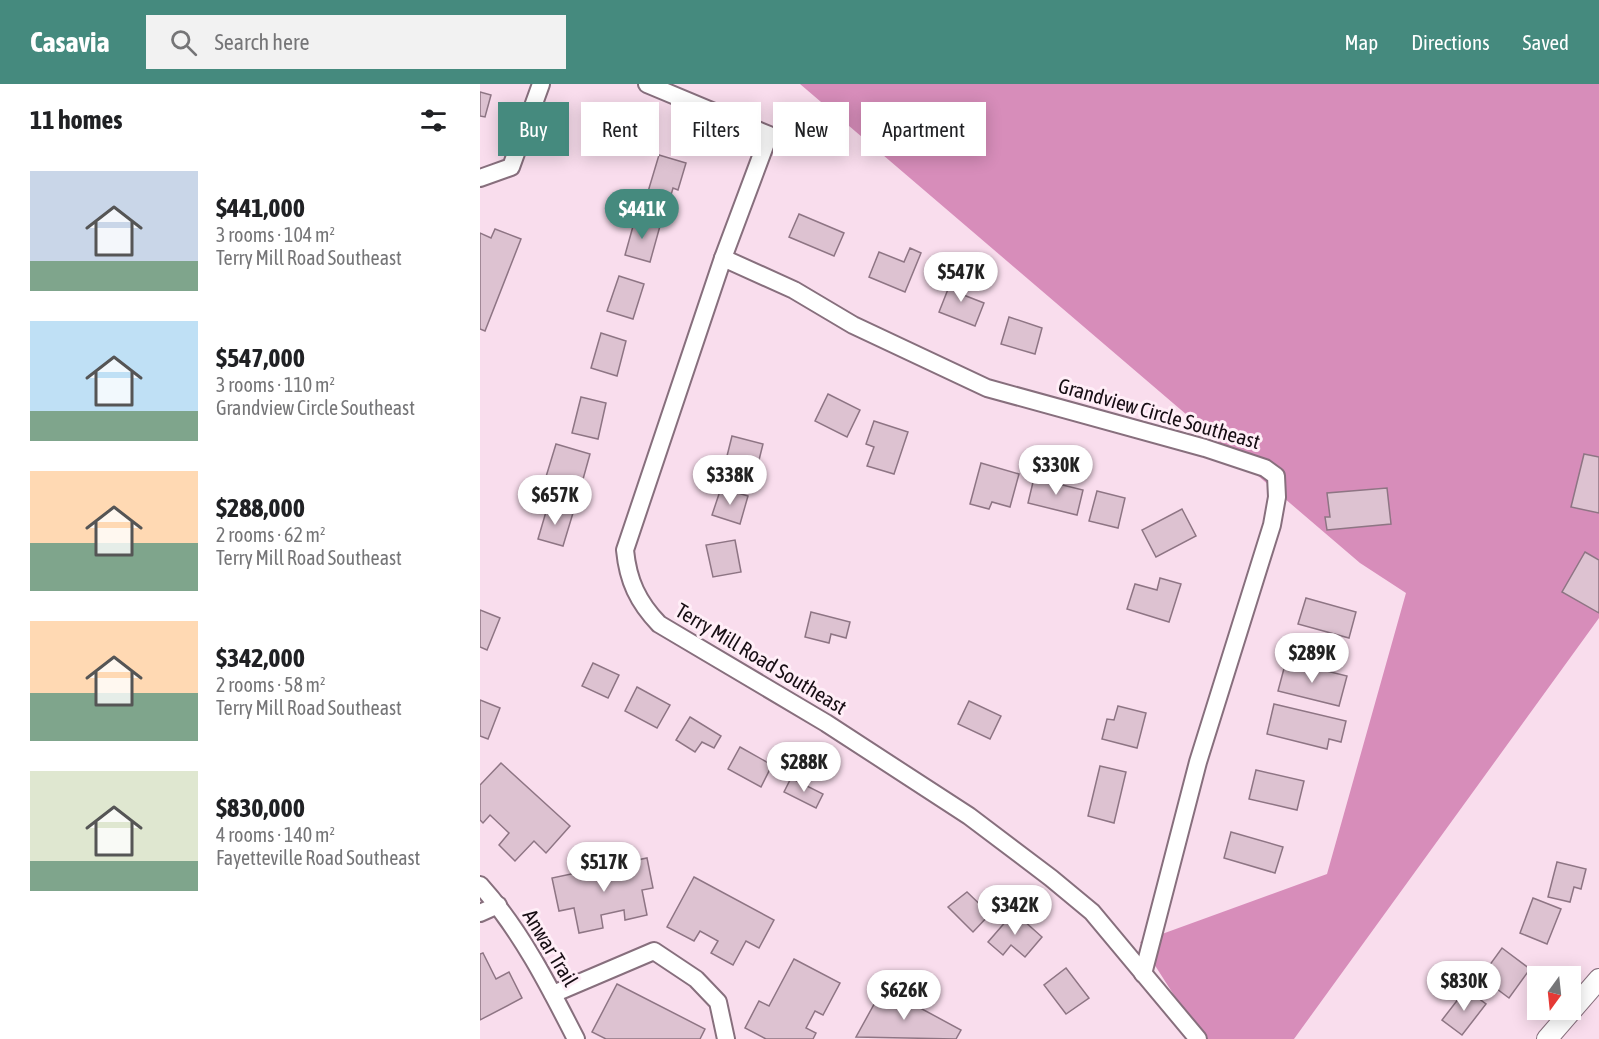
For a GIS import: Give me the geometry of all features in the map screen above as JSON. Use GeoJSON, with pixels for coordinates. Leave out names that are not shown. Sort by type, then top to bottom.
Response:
{"type":"FeatureCollection","features":[{"type":"Feature","properties":{"kind":"street"},"geometry":{"type":"LineString","coordinates":[[480,178],[511,167],[541,84]]}},
{"type":"Feature","properties":{"kind":"street","name":"Terry Mill Road Southeast"},"geometry":{"type":"LineString","coordinates":[[647,84],[769,135],[723,258],[625,550],[628,577],[641,606],[659,624],[826,723],[969,816],[1092,912],[1198,1039]]}},
{"type":"Feature","properties":{"kind":"street","name":"Grandview Circle Southeast"},"geometry":{"type":"LineString","coordinates":[[723,258],[794,290],[853,325],[987,388],[1205,448],[1265,468],[1276,476],[1277,497],[1272,525],[1198,762],[1143,974]]}},
{"type":"Feature","properties":{"kind":"street","name":"Anwar Trail"},"geometry":{"type":"LineString","coordinates":[[480,885],[498,905],[553,994],[576,1039]]}},
{"type":"Feature","properties":{"kind":"street"},"geometry":{"type":"LineString","coordinates":[[480,913],[498,905]]}},
{"type":"Feature","properties":{"kind":"street"},"geometry":{"type":"LineString","coordinates":[[553,994],[654,951],[696,979],[718,1002],[726,1039]]}},
{"type":"Feature","properties":{"kind":"street"},"geometry":{"type":"LineString","coordinates":[[1547,1039],[1599,979]]}},
{"type":"Feature","properties":{"kind":"shaded area"},"geometry":{"type":"Polygon","coordinates":[[[800,84],[1599,84],[1599,618],[1294,1039],[1202,1039],[1140,942],[1327,874],[1406,593],[1360,563],[884,156],[986,156],[986,102],[861,102],[861,136],[849,126],[849,102],[821,102],[800,84]]]}},
{"type":"Feature","properties":{"kind":"building"},"geometry":{"type":"Polygon","coordinates":[[[480,92],[491,95],[485,117],[480,116],[480,92]]]}},
{"type":"Feature","properties":{"kind":"building"},"geometry":{"type":"Polygon","coordinates":[[[659,155],[686,163],[678,190],[673,188],[669,202],[647,195],[659,155]]]}},
{"type":"Feature","properties":{"kind":"building"},"geometry":{"type":"Polygon","coordinates":[[[799,214],[844,233],[834,256],[789,237],[799,214]]]}},
{"type":"Feature","properties":{"kind":"building"},"geometry":{"type":"Polygon","coordinates":[[[635,219],[660,226],[650,262],[625,255],[635,219]]]}},
{"type":"Feature","properties":{"kind":"building"},"geometry":{"type":"Polygon","coordinates":[[[495,229],[521,239],[485,331],[480,329],[480,233],[491,238],[495,229]]]}},
{"type":"Feature","properties":{"kind":"building"},"geometry":{"type":"Polygon","coordinates":[[[910,248],[921,253],[905,292],[869,277],[879,252],[904,262],[910,248]]]}},
{"type":"Feature","properties":{"kind":"building"},"geometry":{"type":"Polygon","coordinates":[[[954,274],[967,279],[961,294],[984,303],[975,326],[939,312],[954,274]]]}},
{"type":"Feature","properties":{"kind":"building"},"geometry":{"type":"Polygon","coordinates":[[[619,276],[644,284],[633,319],[607,311],[619,276]]]}},
{"type":"Feature","properties":{"kind":"building"},"geometry":{"type":"Polygon","coordinates":[[[1009,317],[1042,328],[1035,354],[1001,344],[1009,317]]]}},
{"type":"Feature","properties":{"kind":"building"},"geometry":{"type":"Polygon","coordinates":[[[601,333],[626,341],[617,376],[591,368],[601,333]]]}},
{"type":"Feature","properties":{"kind":"building"},"geometry":{"type":"Polygon","coordinates":[[[828,394],[860,410],[847,437],[815,421],[828,394]]]}},
{"type":"Feature","properties":{"kind":"building"},"geometry":{"type":"Polygon","coordinates":[[[581,397],[606,403],[598,439],[572,433],[581,397]]]}},
{"type":"Feature","properties":{"kind":"building"},"geometry":{"type":"Polygon","coordinates":[[[874,421],[908,432],[894,474],[867,466],[874,447],[866,444],[874,421]]]}},
{"type":"Feature","properties":{"kind":"building"},"geometry":{"type":"Polygon","coordinates":[[[732,436],[763,444],[756,472],[725,464],[732,436]]]}},
{"type":"Feature","properties":{"kind":"building"},"geometry":{"type":"Polygon","coordinates":[[[556,444],[590,454],[580,490],[545,480],[556,444]]]}},
{"type":"Feature","properties":{"kind":"building"},"geometry":{"type":"Polygon","coordinates":[[[1584,454],[1599,457],[1599,513],[1571,507],[1584,454]]]}},
{"type":"Feature","properties":{"kind":"building"},"geometry":{"type":"Polygon","coordinates":[[[981,463],[1019,474],[1010,507],[992,502],[989,509],[970,504],[981,463]]]}},
{"type":"Feature","properties":{"kind":"building"},"geometry":{"type":"Polygon","coordinates":[[[1034,478],[1083,490],[1077,515],[1028,503],[1034,478]]]}},
{"type":"Feature","properties":{"kind":"building"},"geometry":{"type":"Polygon","coordinates":[[[721,488],[748,496],[740,524],[712,515],[721,488]]]}},
{"type":"Feature","properties":{"kind":"building"},"geometry":{"type":"Polygon","coordinates":[[[1387,488],[1391,524],[1327,530],[1325,517],[1330,517],[1327,493],[1387,488]]]}},
{"type":"Feature","properties":{"kind":"building"},"geometry":{"type":"Polygon","coordinates":[[[1097,491],[1125,498],[1118,528],[1089,521],[1097,491]]]}},
{"type":"Feature","properties":{"kind":"building"},"geometry":{"type":"Polygon","coordinates":[[[548,505],[573,513],[563,546],[538,539],[548,505]]]}},
{"type":"Feature","properties":{"kind":"building"},"geometry":{"type":"Polygon","coordinates":[[[1182,509],[1196,536],[1156,557],[1142,530],[1182,509]]]}},
{"type":"Feature","properties":{"kind":"building"},"geometry":{"type":"Polygon","coordinates":[[[735,540],[741,572],[713,577],[706,545],[735,540]]]}},
{"type":"Feature","properties":{"kind":"building"},"geometry":{"type":"Polygon","coordinates":[[[1585,552],[1599,560],[1599,613],[1562,592],[1585,552]]]}},
{"type":"Feature","properties":{"kind":"building"},"geometry":{"type":"Polygon","coordinates":[[[1160,578],[1181,584],[1169,622],[1127,609],[1135,584],[1157,590],[1160,578]]]}},
{"type":"Feature","properties":{"kind":"building"},"geometry":{"type":"Polygon","coordinates":[[[1306,598],[1356,612],[1349,638],[1298,624],[1306,598]]]}},
{"type":"Feature","properties":{"kind":"building"},"geometry":{"type":"Polygon","coordinates":[[[480,610],[500,618],[487,650],[480,647],[480,610]]]}},
{"type":"Feature","properties":{"kind":"building"},"geometry":{"type":"Polygon","coordinates":[[[811,612],[850,622],[846,638],[831,634],[829,643],[805,637],[811,612]]]}},
{"type":"Feature","properties":{"kind":"building"},"geometry":{"type":"Polygon","coordinates":[[[1286,661],[1347,676],[1339,706],[1278,691],[1286,661]]]}},
{"type":"Feature","properties":{"kind":"building"},"geometry":{"type":"Polygon","coordinates":[[[593,663],[619,675],[608,698],[582,686],[593,663]]]}},
{"type":"Feature","properties":{"kind":"building"},"geometry":{"type":"Polygon","coordinates":[[[637,687],[670,705],[657,728],[625,711],[637,687]]]}},
{"type":"Feature","properties":{"kind":"building"},"geometry":{"type":"Polygon","coordinates":[[[480,700],[500,708],[488,739],[480,736],[480,700]]]}},
{"type":"Feature","properties":{"kind":"building"},"geometry":{"type":"Polygon","coordinates":[[[969,701],[1001,716],[990,739],[958,724],[969,701]]]}},
{"type":"Feature","properties":{"kind":"building"},"geometry":{"type":"Polygon","coordinates":[[[1274,704],[1346,721],[1341,742],[1329,739],[1327,749],[1267,734],[1274,704]]]}},
{"type":"Feature","properties":{"kind":"building"},"geometry":{"type":"Polygon","coordinates":[[[1118,706],[1146,713],[1137,748],[1102,739],[1107,719],[1114,720],[1118,706]]]}},
{"type":"Feature","properties":{"kind":"building"},"geometry":{"type":"Polygon","coordinates":[[[690,717],[721,736],[714,748],[702,742],[695,752],[676,740],[690,717]]]}},
{"type":"Feature","properties":{"kind":"building"},"geometry":{"type":"Polygon","coordinates":[[[740,747],[772,765],[761,787],[728,769],[740,747]]]}},
{"type":"Feature","properties":{"kind":"building"},"geometry":{"type":"Polygon","coordinates":[[[501,763],[570,826],[546,853],[534,841],[515,861],[499,845],[509,833],[490,815],[483,823],[480,820],[480,785],[501,763]]]}},
{"type":"Feature","properties":{"kind":"building"},"geometry":{"type":"Polygon","coordinates":[[[1100,766],[1126,772],[1114,823],[1088,816],[1100,766]]]}},
{"type":"Feature","properties":{"kind":"building"},"geometry":{"type":"Polygon","coordinates":[[[1256,770],[1304,781],[1297,810],[1249,799],[1256,770]]]}},
{"type":"Feature","properties":{"kind":"building"},"geometry":{"type":"Polygon","coordinates":[[[791,778],[823,794],[816,808],[784,792],[791,778]]]}},
{"type":"Feature","properties":{"kind":"building"},"geometry":{"type":"Polygon","coordinates":[[[1231,832],[1283,847],[1275,873],[1224,858],[1231,832]]]}},
{"type":"Feature","properties":{"kind":"building"},"geometry":{"type":"Polygon","coordinates":[[[647,858],[653,888],[642,890],[647,915],[625,920],[624,910],[601,915],[603,928],[579,933],[574,908],[559,911],[552,878],[647,858]]]}},
{"type":"Feature","properties":{"kind":"building"},"geometry":{"type":"Polygon","coordinates":[[[1557,862],[1586,869],[1581,889],[1574,887],[1570,902],[1548,897],[1557,862]]]}},
{"type":"Feature","properties":{"kind":"building"},"geometry":{"type":"Polygon","coordinates":[[[694,877],[774,920],[759,948],[746,941],[733,965],[711,953],[718,941],[700,931],[694,941],[667,927],[694,877]]]}},
{"type":"Feature","properties":{"kind":"building"},"geometry":{"type":"Polygon","coordinates":[[[967,892],[990,914],[973,932],[948,907],[967,892]]]}},
{"type":"Feature","properties":{"kind":"building"},"geometry":{"type":"Polygon","coordinates":[[[1533,898],[1561,909],[1547,944],[1520,933],[1533,898]]]}},
{"type":"Feature","properties":{"kind":"building"},"geometry":{"type":"Polygon","coordinates":[[[1014,912],[1042,937],[1025,957],[1011,945],[1003,955],[988,942],[1014,912]]]}},
{"type":"Feature","properties":{"kind":"building"},"geometry":{"type":"Polygon","coordinates":[[[1502,948],[1527,967],[1527,973],[1509,998],[1481,977],[1502,948]]]}},
{"type":"Feature","properties":{"kind":"building"},"geometry":{"type":"Polygon","coordinates":[[[483,953],[496,979],[509,972],[522,998],[480,1020],[480,954],[483,953]]]}},
{"type":"Feature","properties":{"kind":"building"},"geometry":{"type":"Polygon","coordinates":[[[794,959],[840,983],[823,1015],[815,1011],[806,1028],[816,1033],[813,1039],[766,1039],[745,1028],[759,1001],[769,1006],[794,959]]]}},
{"type":"Feature","properties":{"kind":"building"},"geometry":{"type":"Polygon","coordinates":[[[1066,968],[1089,998],[1066,1014],[1044,985],[1066,968]]]}},
{"type":"Feature","properties":{"kind":"building"},"geometry":{"type":"Polygon","coordinates":[[[617,984],[705,1029],[700,1039],[606,1039],[592,1032],[617,984]]]}},
{"type":"Feature","properties":{"kind":"building"},"geometry":{"type":"Polygon","coordinates":[[[883,988],[961,1030],[956,1039],[856,1037],[883,988]]]}},
{"type":"Feature","properties":{"kind":"building"},"geometry":{"type":"Polygon","coordinates":[[[1466,989],[1486,1004],[1462,1035],[1442,1020],[1466,989]]]}}]}
